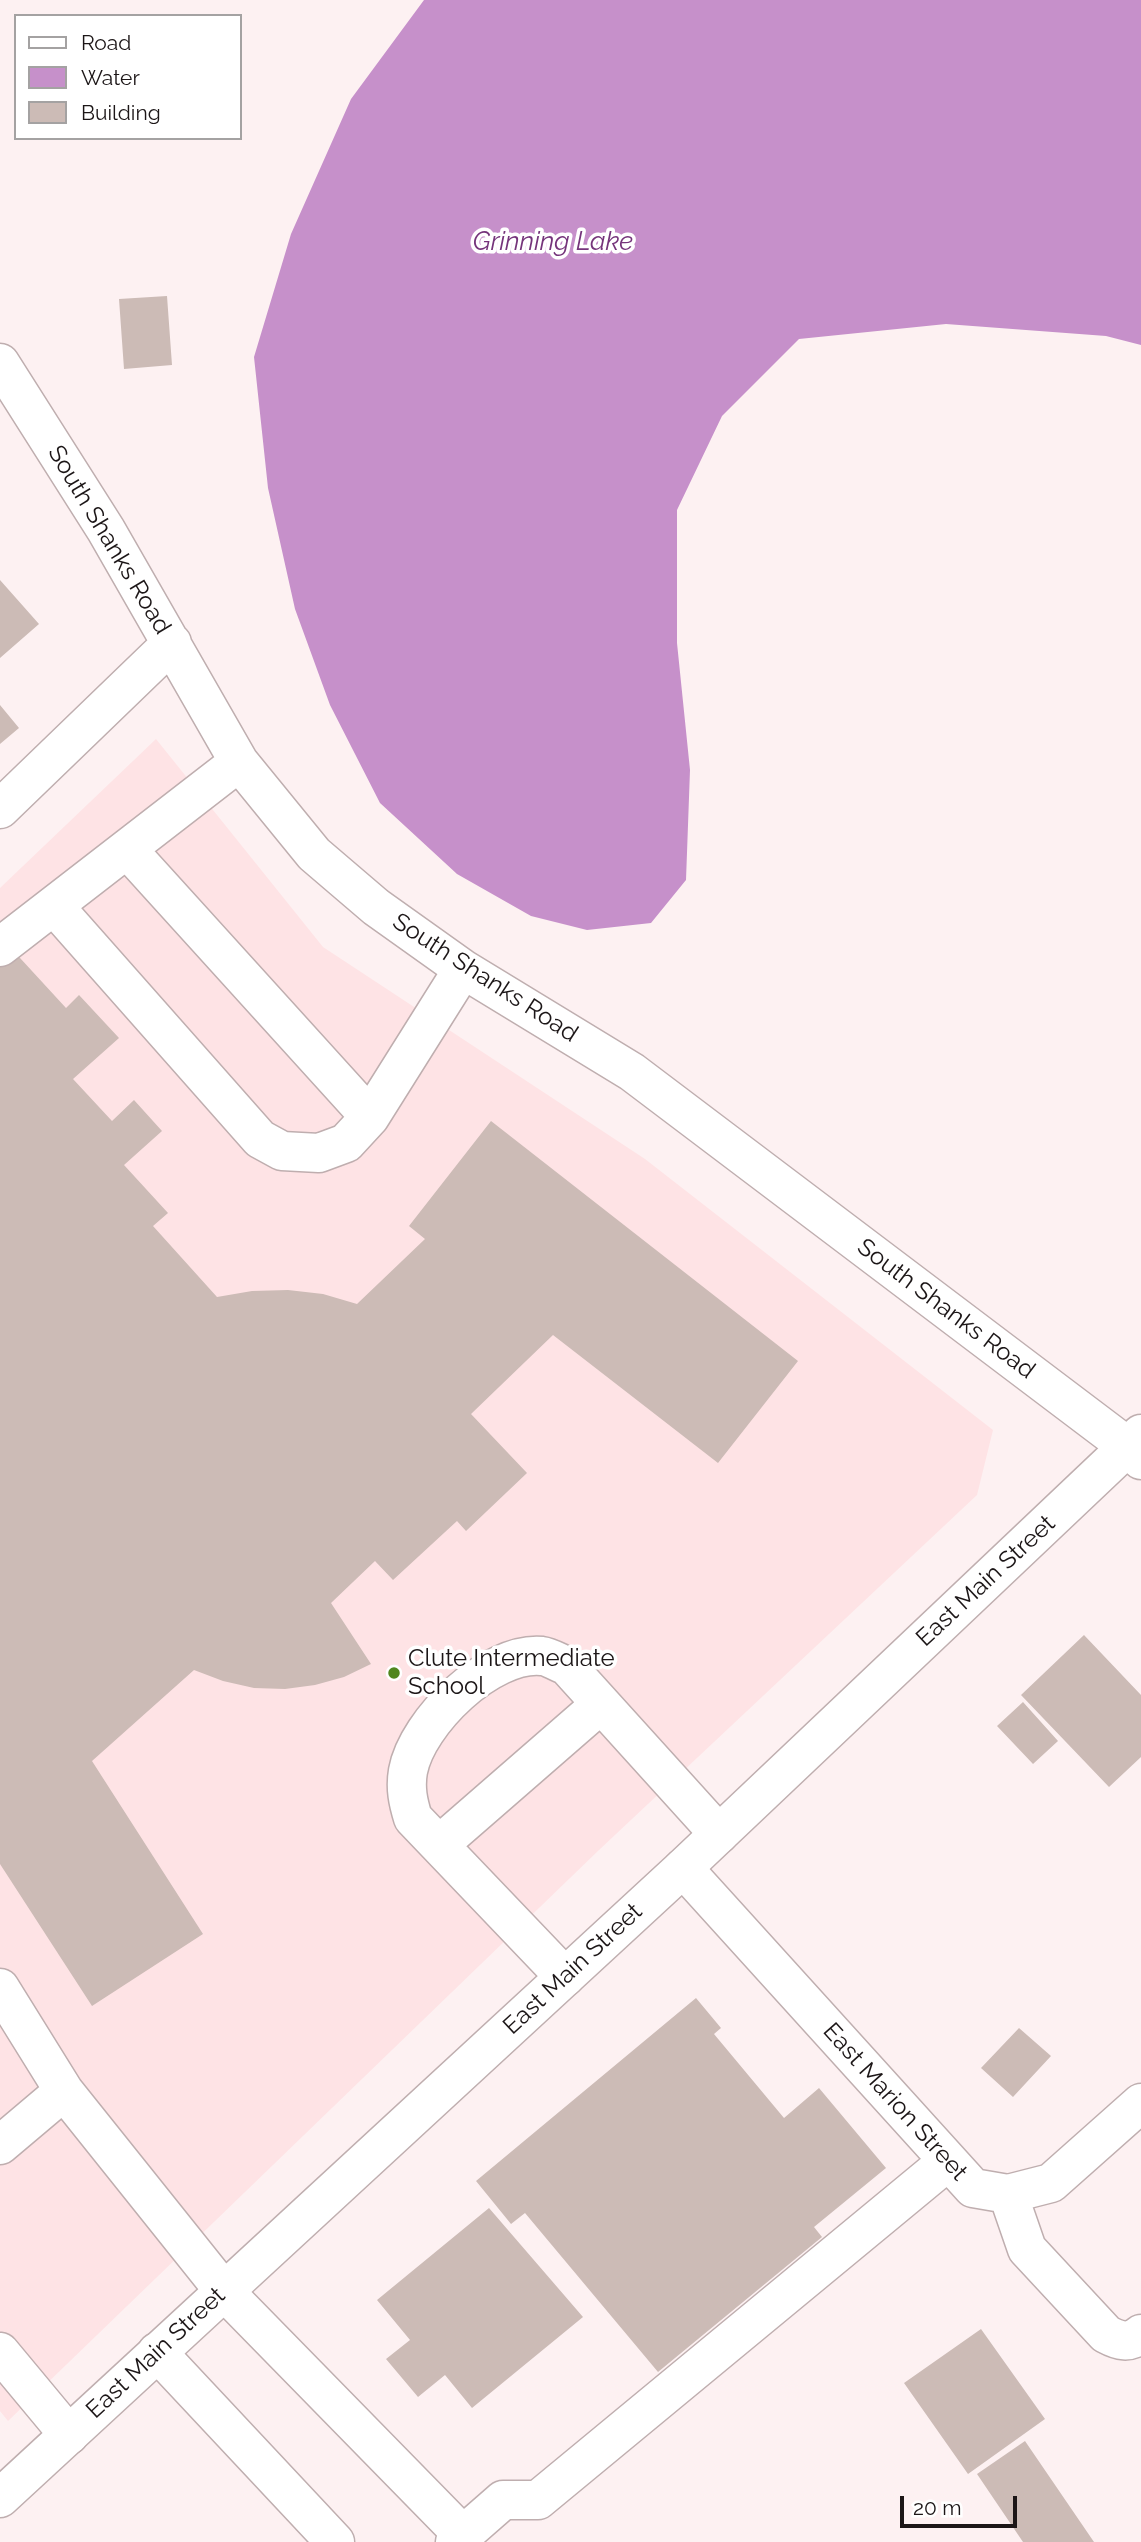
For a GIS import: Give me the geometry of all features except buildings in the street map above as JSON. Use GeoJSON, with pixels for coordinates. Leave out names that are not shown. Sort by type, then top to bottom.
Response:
{"type":"FeatureCollection","features":[{"type":"Feature","properties":{"kind":"street","name":"South Shanks Road"},"geometry":{"type":"LineString","coordinates":[[0,363],[106,530],[239,762],[314,854],[376,907],[463,968],[632,1072],[1137,1447]]}},
{"type":"Feature","properties":{"kind":"street"},"geometry":{"type":"LineString","coordinates":[[0,809],[172,643]]}},
{"type":"Feature","properties":{"kind":"street"},"geometry":{"type":"LineString","coordinates":[[0,947],[239,762]]}},
{"type":"Feature","properties":{"kind":"street"},"geometry":{"type":"LineString","coordinates":[[127,849],[370,1117]]}},
{"type":"Feature","properties":{"kind":"street"},"geometry":{"type":"LineString","coordinates":[[54,906],[260,1139],[282,1151],[319,1153],[346,1143],[370,1117],[463,968]]}},
{"type":"Feature","properties":{"kind":"street","name":"East Main Street"},"geometry":{"type":"LineString","coordinates":[[0,2498],[1137,1447]]}},
{"type":"Feature","properties":{"kind":"street"},"geometry":{"type":"LineString","coordinates":[[565,1977],[413,1818],[407,1797],[408,1770],[422,1738],[453,1696],[491,1670],[516,1658],[544,1656],[567,1666],[719,1834]]}},
{"type":"Feature","properties":{"kind":"street"},"geometry":{"type":"LineString","coordinates":[[439,1845],[601,1704]]}},
{"type":"Feature","properties":{"kind":"street","name":"East Marion Street"},"geometry":{"type":"LineString","coordinates":[[683,1868],[973,2188],[1008,2194],[1051,2183],[1141,2104]]}},
{"type":"Feature","properties":{"kind":"street"},"geometry":{"type":"LineString","coordinates":[[0,1988],[64,2091],[224,2291],[459,2538],[503,2500],[538,2500],[947,2162]]}},
{"type":"Feature","properties":{"kind":"street"},"geometry":{"type":"LineString","coordinates":[[0,2145],[64,2091]]}},
{"type":"Feature","properties":{"kind":"street"},"geometry":{"type":"LineString","coordinates":[[1008,2194],[1027,2249],[1106,2334],[1127,2341],[1141,2334]]}},
{"type":"Feature","properties":{"kind":"street"},"geometry":{"type":"LineString","coordinates":[[0,2352],[69,2435]]}},
{"type":"Feature","properties":{"kind":"street"},"geometry":{"type":"LineString","coordinates":[[157,2353],[335,2542]]}},
{"type":"Feature","properties":{"kind":"shaded area","name":"Clute Intermediate School"},"geometry":{"type":"Polygon","coordinates":[[[156,739],[323,947],[645,1159],[993,1430],[977,1495],[599,1850],[8,2421],[0,2411],[0,888],[156,739]]]}},
{"type":"Feature","properties":{"kind":"water","name":"Grinning Lake"},"geometry":{"type":"Polygon","coordinates":[[[424,0],[1141,0],[1141,345],[1106,336],[946,324],[799,339],[722,416],[677,510],[677,643],[690,770],[686,880],[651,923],[587,930],[531,916],[457,874],[380,803],[330,705],[295,609],[268,488],[254,357],[291,234],[351,99],[424,0]]]}},
{"type":"Feature","properties":{"kind":"place","name":"Clute Intermediate School"},"geometry":{"type":"Point","coordinates":[394,1673]}}]}
